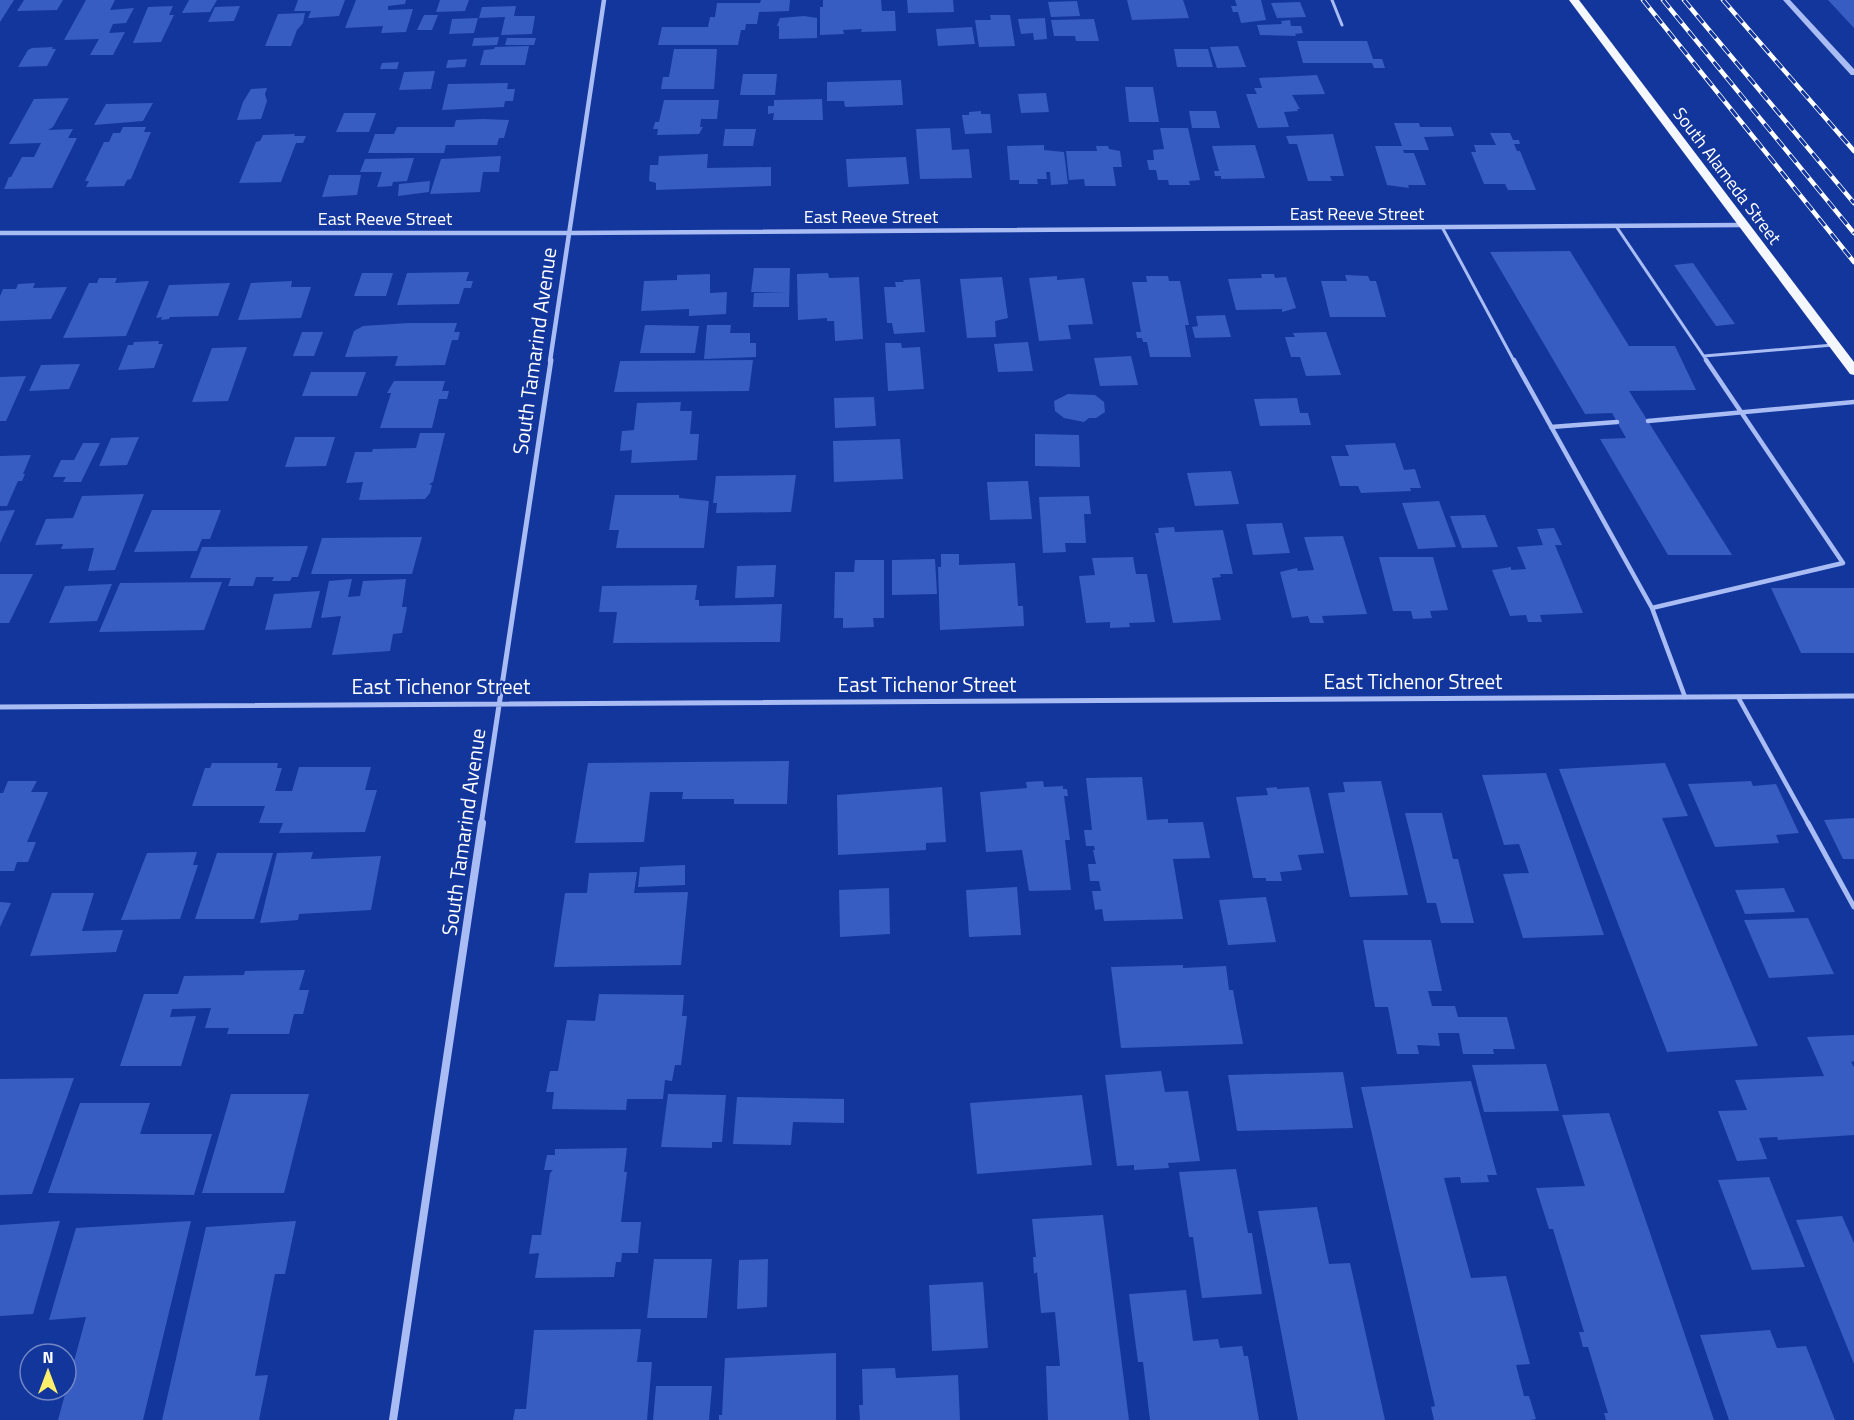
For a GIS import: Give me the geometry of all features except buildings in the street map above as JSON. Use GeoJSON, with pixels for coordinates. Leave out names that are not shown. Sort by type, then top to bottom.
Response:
{"type":"FeatureCollection","features":[{"type":"Feature","properties":{"kind":"main road","name":"South Alameda Street"},"geometry":{"type":"LineString","coordinates":[[1574,0],[1854,371]]}},
{"type":"Feature","properties":{"kind":"street","name":"South Tamarind Avenue"},"geometry":{"type":"LineString","coordinates":[[393,1420],[604,0]]}},
{"type":"Feature","properties":{"kind":"street"},"geometry":{"type":"LineString","coordinates":[[1786,0],[1854,74]]}},
{"type":"Feature","properties":{"kind":"street","name":"East Reeve Street"},"geometry":{"type":"LineString","coordinates":[[0,233],[569,233],[1742,225]]}},
{"type":"Feature","properties":{"kind":"street","name":"East Tichenor Street"},"geometry":{"type":"LineString","coordinates":[[0,707],[1854,696]]}},
{"type":"Feature","properties":{"kind":"lane"},"geometry":{"type":"LineString","coordinates":[[1332,0],[1341,25]]}},
{"type":"Feature","properties":{"kind":"lane"},"geometry":{"type":"LineString","coordinates":[[1616,226],[1843,563],[1652,608]]}},
{"type":"Feature","properties":{"kind":"lane"},"geometry":{"type":"LineString","coordinates":[[1442,227],[1454,253],[1652,608],[1685,697]]}},
{"type":"Feature","properties":{"kind":"lane"},"geometry":{"type":"LineString","coordinates":[[1704,356],[1834,345]]}},
{"type":"Feature","properties":{"kind":"lane"},"geometry":{"type":"LineString","coordinates":[[1648,421],[1854,402]]}},
{"type":"Feature","properties":{"kind":"lane"},"geometry":{"type":"LineString","coordinates":[[1551,427],[1617,422]]}},
{"type":"Feature","properties":{"kind":"lane"},"geometry":{"type":"LineString","coordinates":[[1738,697],[1854,907]]}},
{"type":"Feature","properties":{"kind":"railway"},"geometry":{"type":"LineString","coordinates":[[1643,0],[1854,262]]}},
{"type":"Feature","properties":{"kind":"railway"},"geometry":{"type":"LineString","coordinates":[[1663,0],[1854,233]]}},
{"type":"Feature","properties":{"kind":"railway"},"geometry":{"type":"LineString","coordinates":[[1684,0],[1854,203]]}},
{"type":"Feature","properties":{"kind":"railway"},"geometry":{"type":"LineString","coordinates":[[1723,0],[1854,151]]}}]}
